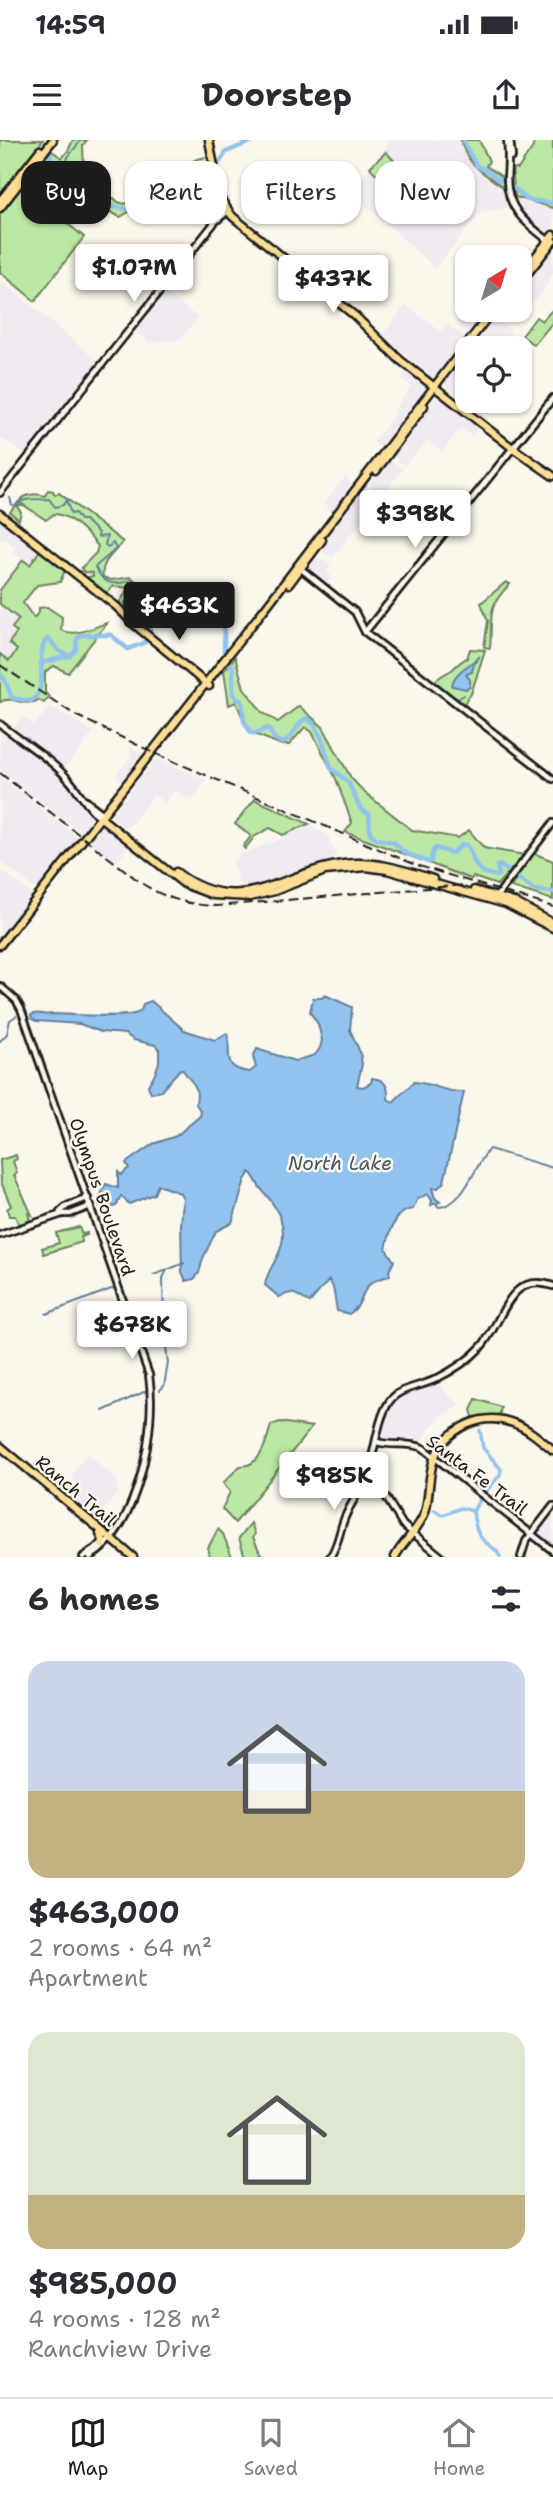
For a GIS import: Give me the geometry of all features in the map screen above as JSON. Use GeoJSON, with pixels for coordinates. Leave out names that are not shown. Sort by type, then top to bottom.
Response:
{"type":"FeatureCollection","features":[{"type":"Feature","properties":{"kind":"main road"},"geometry":{"type":"LineString","coordinates":[[0,201],[50,140]]}},
{"type":"Feature","properties":{"kind":"main road"},"geometry":{"type":"LineString","coordinates":[[211,140],[223,199],[229,210],[354,311],[394,354],[455,399]]}},
{"type":"Feature","properties":{"kind":"main road"},"geometry":{"type":"LineString","coordinates":[[0,208],[18,181]]}},
{"type":"Feature","properties":{"kind":"main road"},"geometry":{"type":"LineString","coordinates":[[532,263],[552,241]]}},
{"type":"Feature","properties":{"kind":"main road"},"geometry":{"type":"LineString","coordinates":[[532,267],[552,241]]}},
{"type":"Feature","properties":{"kind":"main road"},"geometry":{"type":"LineString","coordinates":[[473,336],[485,322]]}},
{"type":"Feature","properties":{"kind":"main road"},"geometry":{"type":"LineString","coordinates":[[476,336],[487,322]]}},
{"type":"Feature","properties":{"kind":"main road"},"geometry":{"type":"LineString","coordinates":[[0,945],[299,568],[455,362]]}},
{"type":"Feature","properties":{"kind":"main road"},"geometry":{"type":"LineString","coordinates":[[436,384],[455,364]]}},
{"type":"Feature","properties":{"kind":"main road"},"geometry":{"type":"LineString","coordinates":[[436,384],[455,402]]}},
{"type":"Feature","properties":{"kind":"main road"},"geometry":{"type":"LineString","coordinates":[[470,413],[553,474]]}},
{"type":"Feature","properties":{"kind":"main road"},"geometry":{"type":"LineString","coordinates":[[0,514],[208,684]]}},
{"type":"Feature","properties":{"kind":"main road"},"geometry":{"type":"LineString","coordinates":[[103,817],[179,875],[214,893],[256,894],[336,867],[360,865],[417,876],[514,902],[553,925]]}},
{"type":"Feature","properties":{"kind":"main road"},"geometry":{"type":"LineString","coordinates":[[496,897],[553,925]]}},
{"type":"Feature","properties":{"kind":"main road"},"geometry":{"type":"LineString","coordinates":[[0,951],[12,932]]}},
{"type":"Feature","properties":{"kind":"main road"},"geometry":{"type":"LineString","coordinates":[[397,1557],[425,1513],[436,1458],[442,1445],[453,1433],[481,1420],[507,1421],[528,1432],[552,1451]]}},
{"type":"Feature","properties":{"kind":"main road","name":"Ranch Trail"},"geometry":{"type":"LineString","coordinates":[[0,1449],[100,1534],[103,1540],[110,1541]]}},
{"type":"Feature","properties":{"kind":"main road","name":"Ranch Trail"},"geometry":{"type":"LineString","coordinates":[[0,1449],[131,1557]]}},
{"type":"Feature","properties":{"kind":"street"},"geometry":{"type":"LineString","coordinates":[[508,140],[510,191],[522,216],[552,241]]}},
{"type":"Feature","properties":{"kind":"street"},"geometry":{"type":"LineString","coordinates":[[1,491],[215,222],[229,210]]}},
{"type":"Feature","properties":{"kind":"street"},"geometry":{"type":"LineString","coordinates":[[365,632],[553,398]]}},
{"type":"Feature","properties":{"kind":"street"},"geometry":{"type":"LineString","coordinates":[[299,568],[355,612],[365,632],[553,779]]}},
{"type":"Feature","properties":{"kind":"street"},"geometry":{"type":"LineString","coordinates":[[0,724],[64,774],[103,817]]}},
{"type":"Feature","properties":{"kind":"street"},"geometry":{"type":"LineString","coordinates":[[496,897],[553,823]]}},
{"type":"Feature","properties":{"kind":"street","name":"Olympus Boulevard"},"geometry":{"type":"LineString","coordinates":[[2,990],[17,1003],[142,1350],[153,1398],[149,1438],[132,1502],[110,1541],[90,1557]]}},
{"type":"Feature","properties":{"kind":"street"},"geometry":{"type":"LineString","coordinates":[[0,1234],[59,1213],[66,1207],[88,1198]]}},
{"type":"Feature","properties":{"kind":"street"},"geometry":{"type":"LineString","coordinates":[[59,1213],[69,1214],[91,1206]]}},
{"type":"Feature","properties":{"kind":"street"},"geometry":{"type":"LineString","coordinates":[[66,1207],[69,1214]]}},
{"type":"Feature","properties":{"kind":"street"},"geometry":{"type":"LineString","coordinates":[[330,1557],[340,1539],[344,1520],[365,1482],[384,1412],[393,1397],[402,1391],[439,1378],[473,1354],[490,1335],[510,1297],[520,1288],[535,1283],[553,1286]]}},
{"type":"Feature","properties":{"kind":"street","name":"Santa Fe Trail"},"geometry":{"type":"LineString","coordinates":[[377,1442],[387,1445],[416,1445],[553,1550]]}},
{"type":"Feature","properties":{"kind":"street"},"geometry":{"type":"LineString","coordinates":[[365,1482],[375,1486],[386,1496],[400,1521],[442,1557]]}},
{"type":"Feature","properties":{"kind":"street"},"geometry":{"type":"LineString","coordinates":[[521,1557],[523,1545],[553,1506]]}},
{"type":"Feature","properties":{"kind":"street","name":"Olympus Boulevard"},"geometry":{"type":"LineString","coordinates":[[82,1557],[110,1541]]}},
{"type":"Feature","properties":{"kind":"shaded area"},"geometry":{"type":"Polygon","coordinates":[[[392,140],[461,140],[463,147],[506,189],[510,207],[479,214],[475,219],[475,161],[375,161],[375,213],[361,202],[361,178],[392,140]]]}},
{"type":"Feature","properties":{"kind":"shaded area"},"geometry":{"type":"Polygon","coordinates":[[[515,197],[553,208],[553,228],[546,233],[526,217],[515,197]]]}},
{"type":"Feature","properties":{"kind":"shaded area"},"geometry":{"type":"Polygon","coordinates":[[[388,224],[471,224],[435,269],[388,224]]]}},
{"type":"Feature","properties":{"kind":"shaded area"},"geometry":{"type":"Polygon","coordinates":[[[551,248],[553,249],[553,272],[542,293],[532,304],[532,271],[551,248]]]}},
{"type":"Feature","properties":{"kind":"shaded area"},"geometry":{"type":"Polygon","coordinates":[[[3,282],[98,361],[25,454],[0,437],[0,286],[3,282]]]}},
{"type":"Feature","properties":{"kind":"shaded area"},"geometry":{"type":"Polygon","coordinates":[[[163,291],[198,318],[181,339],[150,343],[133,330],[163,291]]]}},
{"type":"Feature","properties":{"kind":"shaded area"},"geometry":{"type":"Polygon","coordinates":[[[406,305],[441,332],[448,324],[462,336],[455,336],[455,353],[434,379],[382,335],[406,305]]]}},
{"type":"Feature","properties":{"kind":"shaded area"},"geometry":{"type":"Polygon","coordinates":[[[458,322],[479,322],[469,335],[455,325],[458,322]]]}},
{"type":"Feature","properties":{"kind":"shaded area"},"geometry":{"type":"Polygon","coordinates":[[[493,322],[501,322],[511,330],[508,336],[482,336],[493,322]]]}},
{"type":"Feature","properties":{"kind":"shaded area"},"geometry":{"type":"Polygon","coordinates":[[[408,369],[430,387],[383,449],[373,442],[411,387],[401,379],[408,369]]]}},
{"type":"Feature","properties":{"kind":"shaded area"},"geometry":{"type":"Polygon","coordinates":[[[455,369],[455,394],[445,385],[455,369]]]}},
{"type":"Feature","properties":{"kind":"shaded area"},"geometry":{"type":"Polygon","coordinates":[[[437,394],[455,406],[455,413],[464,413],[480,426],[472,436],[461,428],[442,451],[427,440],[405,466],[393,453],[437,394]]]}},
{"type":"Feature","properties":{"kind":"shaded area"},"geometry":{"type":"Polygon","coordinates":[[[388,458],[403,469],[377,502],[370,482],[388,458]]]}},
{"type":"Feature","properties":{"kind":"shaded area"},"geometry":{"type":"Polygon","coordinates":[[[346,476],[353,486],[332,513],[324,503],[346,476]]]}},
{"type":"Feature","properties":{"kind":"shaded area"},"geometry":{"type":"Polygon","coordinates":[[[367,485],[375,505],[332,558],[322,551],[320,546],[367,485]]]}},
{"type":"Feature","properties":{"kind":"shaded area"},"geometry":{"type":"Polygon","coordinates":[[[0,517],[40,550],[29,565],[13,552],[15,548],[3,538],[0,541],[0,517]]]}},
{"type":"Feature","properties":{"kind":"shaded area"},"geometry":{"type":"Polygon","coordinates":[[[313,554],[331,565],[326,572],[332,577],[326,585],[304,567],[313,554]]]}},
{"type":"Feature","properties":{"kind":"shaded area"},"geometry":{"type":"Polygon","coordinates":[[[0,604],[19,619],[17,649],[9,661],[0,654],[0,604]]]}},
{"type":"Feature","properties":{"kind":"shaded area"},"geometry":{"type":"Polygon","coordinates":[[[50,706],[94,732],[63,770],[12,730],[23,717],[35,725],[50,706]]]}},
{"type":"Feature","properties":{"kind":"shaded area"},"geometry":{"type":"Polygon","coordinates":[[[2,729],[65,777],[95,816],[81,832],[8,777],[0,768],[2,729]]]}},
{"type":"Feature","properties":{"kind":"shaded area"},"geometry":{"type":"Polygon","coordinates":[[[130,747],[147,755],[125,784],[115,776],[131,756],[130,747]]]}},
{"type":"Feature","properties":{"kind":"shaded area"},"geometry":{"type":"Polygon","coordinates":[[[156,759],[207,780],[193,798],[187,798],[175,790],[165,803],[154,795],[127,829],[113,818],[112,813],[156,759]]]}},
{"type":"Feature","properties":{"kind":"shaded area"},"geometry":{"type":"Polygon","coordinates":[[[0,776],[79,838],[40,886],[33,887],[0,861],[0,776]]]}},
{"type":"Feature","properties":{"kind":"shaded area"},"geometry":{"type":"Polygon","coordinates":[[[103,823],[130,845],[116,863],[89,841],[103,823]]]}},
{"type":"Feature","properties":{"kind":"shaded area"},"geometry":{"type":"Polygon","coordinates":[[[309,824],[327,835],[337,856],[242,889],[232,863],[239,855],[284,838],[283,835],[309,824]]]}},
{"type":"Feature","properties":{"kind":"shaded area"},"geometry":{"type":"Polygon","coordinates":[[[0,869],[32,894],[31,903],[0,941],[0,869]]]}},
{"type":"Feature","properties":{"kind":"shaded area"},"geometry":{"type":"Polygon","coordinates":[[[438,1380],[447,1395],[460,1404],[459,1406],[439,1418],[419,1443],[379,1441],[387,1408],[394,1398],[438,1380]]]}},
{"type":"Feature","properties":{"kind":"shaded area"},"geometry":{"type":"Polygon","coordinates":[[[87,1454],[117,1479],[118,1493],[94,1521],[64,1496],[72,1481],[73,1472],[87,1454]]]}},
{"type":"Feature","properties":{"kind":"shaded area"},"geometry":{"type":"Polygon","coordinates":[[[553,1510],[553,1548],[535,1533],[553,1510]]]}},
{"type":"Feature","properties":{"kind":"green space"},"geometry":{"type":"Polygon","coordinates":[[[0,140],[43,140],[27,161],[21,161],[21,169],[0,196],[0,140]]]}},
{"type":"Feature","properties":{"kind":"green space"},"geometry":{"type":"Polygon","coordinates":[[[73,140],[87,140],[83,145],[84,161],[38,161],[46,151],[52,151],[62,158],[73,140]]]}},
{"type":"Feature","properties":{"kind":"green space"},"geometry":{"type":"Polygon","coordinates":[[[461,140],[479,140],[489,161],[486,166],[504,178],[506,189],[475,166],[475,161],[470,161],[461,140]]]}},
{"type":"Feature","properties":{"kind":"green space"},"geometry":{"type":"Polygon","coordinates":[[[534,140],[553,140],[553,208],[515,197],[512,168],[518,169],[533,147],[534,140]]]}},
{"type":"Feature","properties":{"kind":"green space"},"geometry":{"type":"Polygon","coordinates":[[[386,152],[394,161],[376,161],[386,152]]]}},
{"type":"Feature","properties":{"kind":"green space"},"geometry":{"type":"Polygon","coordinates":[[[210,157],[211,161],[194,161],[197,159],[210,157]]]}},
{"type":"Feature","properties":{"kind":"green space"},"geometry":{"type":"Polygon","coordinates":[[[21,186],[21,224],[68,224],[84,237],[35,301],[0,272],[0,212],[21,186]]]}},
{"type":"Feature","properties":{"kind":"green space"},"geometry":{"type":"Polygon","coordinates":[[[114,198],[125,204],[125,214],[120,217],[111,212],[111,199],[114,198]]]}},
{"type":"Feature","properties":{"kind":"green space"},"geometry":{"type":"Polygon","coordinates":[[[553,309],[553,322],[534,345],[532,336],[522,336],[536,317],[542,321],[553,309]]]}},
{"type":"Feature","properties":{"kind":"green space"},"geometry":{"type":"Polygon","coordinates":[[[48,490],[55,495],[59,493],[123,542],[108,558],[103,577],[111,580],[131,577],[144,588],[125,613],[117,606],[129,588],[113,586],[104,595],[87,582],[93,573],[84,572],[81,568],[96,553],[98,546],[78,526],[60,515],[54,514],[46,520],[22,504],[17,507],[21,512],[19,520],[10,512],[24,497],[33,494],[45,496],[48,490]]]}},
{"type":"Feature","properties":{"kind":"green space"},"geometry":{"type":"Polygon","coordinates":[[[40,550],[65,570],[60,582],[37,585],[23,603],[34,618],[39,608],[47,607],[62,617],[61,630],[71,633],[107,623],[68,673],[54,666],[45,672],[45,692],[49,697],[44,703],[39,700],[28,703],[10,700],[0,702],[0,654],[9,661],[17,650],[9,643],[17,632],[12,628],[19,619],[0,604],[0,590],[23,560],[30,565],[40,550]]]}},
{"type":"Feature","properties":{"kind":"green space"},"geometry":{"type":"Polygon","coordinates":[[[506,582],[510,584],[493,607],[490,648],[484,647],[488,621],[481,603],[506,582]]]}},
{"type":"Feature","properties":{"kind":"green space"},"geometry":{"type":"Polygon","coordinates":[[[470,649],[485,650],[471,694],[462,706],[433,683],[467,658],[470,649]]]}},
{"type":"Feature","properties":{"kind":"green space"},"geometry":{"type":"Polygon","coordinates":[[[235,657],[244,688],[262,712],[278,722],[299,706],[323,727],[351,778],[364,792],[412,830],[458,838],[469,830],[484,848],[524,855],[497,885],[473,877],[471,879],[345,832],[352,823],[336,779],[312,732],[305,727],[289,745],[282,745],[249,732],[236,702],[229,705],[224,671],[235,657]]]}},
{"type":"Feature","properties":{"kind":"green space"},"geometry":{"type":"Polygon","coordinates":[[[255,799],[309,824],[283,835],[270,828],[254,837],[245,849],[243,847],[251,836],[235,824],[255,799]]]}},
{"type":"Feature","properties":{"kind":"green space"},"geometry":{"type":"Polygon","coordinates":[[[533,853],[553,861],[553,900],[511,887],[533,853]]]}},
{"type":"Feature","properties":{"kind":"green space"},"geometry":{"type":"Polygon","coordinates":[[[16,1155],[17,1159],[13,1161],[17,1173],[14,1175],[32,1215],[28,1213],[30,1221],[19,1225],[15,1216],[9,1216],[7,1209],[11,1206],[1,1182],[0,1160],[16,1155]]]}},
{"type":"Feature","properties":{"kind":"green space"},"geometry":{"type":"Polygon","coordinates":[[[79,1227],[82,1234],[87,1233],[81,1237],[82,1242],[44,1254],[42,1248],[59,1243],[56,1233],[79,1227]]]}},
{"type":"Feature","properties":{"kind":"green space"},"geometry":{"type":"Polygon","coordinates":[[[476,1399],[501,1407],[499,1418],[474,1420],[471,1410],[476,1399]]]}},
{"type":"Feature","properties":{"kind":"green space"},"geometry":{"type":"Polygon","coordinates":[[[280,1422],[312,1427],[235,1523],[222,1509],[230,1492],[223,1483],[240,1466],[258,1458],[265,1446],[271,1425],[280,1422]]]}},
{"type":"Feature","properties":{"kind":"green space"},"geometry":{"type":"Polygon","coordinates":[[[251,1523],[255,1534],[253,1537],[262,1557],[245,1557],[239,1538],[251,1523]]]}},
{"type":"Feature","properties":{"kind":"green space"},"geometry":{"type":"Polygon","coordinates":[[[218,1529],[223,1534],[232,1557],[210,1557],[208,1548],[218,1529]]]}},
{"type":"Feature","properties":{"kind":"water"},"geometry":{"type":"Polygon","coordinates":[[[480,656],[472,672],[466,674],[470,687],[466,689],[452,686],[459,673],[480,656]]]}},
{"type":"Feature","properties":{"kind":"water","name":"North Lake"},"geometry":{"type":"Polygon","coordinates":[[[325,995],[352,1007],[350,1030],[360,1052],[362,1064],[357,1086],[363,1087],[371,1083],[372,1078],[380,1080],[387,1087],[388,1099],[393,1102],[414,1082],[464,1092],[444,1182],[438,1188],[432,1188],[435,1198],[440,1202],[431,1205],[432,1200],[427,1194],[417,1200],[413,1209],[397,1218],[386,1249],[394,1261],[389,1271],[390,1276],[371,1283],[349,1314],[337,1311],[333,1287],[329,1280],[310,1302],[293,1293],[279,1297],[265,1285],[281,1246],[283,1228],[278,1212],[250,1172],[232,1223],[216,1231],[199,1273],[194,1279],[186,1281],[182,1272],[183,1198],[180,1193],[158,1185],[154,1194],[129,1204],[121,1196],[114,1207],[105,1204],[101,1195],[106,1184],[118,1188],[118,1172],[121,1175],[129,1168],[126,1163],[153,1144],[176,1136],[200,1116],[194,1085],[180,1069],[161,1091],[151,1093],[148,1085],[159,1062],[159,1049],[155,1045],[134,1040],[125,1034],[101,1032],[80,1024],[36,1021],[31,1015],[130,1015],[139,1012],[143,1004],[151,1001],[184,1030],[215,1040],[227,1033],[231,1063],[240,1070],[250,1072],[256,1067],[253,1057],[257,1049],[295,1061],[315,1055],[322,1040],[318,1024],[310,1012],[313,998],[322,998],[325,995]]]}},
{"type":"Feature","properties":{"kind":"waterway"},"geometry":{"type":"LineString","coordinates":[[48,140],[51,159],[63,175],[80,180],[81,189],[89,191],[100,202],[128,209],[135,204],[147,202],[155,186],[181,185],[211,170],[226,152],[255,140]]}},
{"type":"Feature","properties":{"kind":"waterway"},"geometry":{"type":"LineString","coordinates":[[67,161],[81,140]]}},
{"type":"Feature","properties":{"kind":"waterway"},"geometry":{"type":"LineString","coordinates":[[464,140],[477,166],[505,181],[528,200],[553,203]]}},
{"type":"Feature","properties":{"kind":"waterway"},"geometry":{"type":"LineString","coordinates":[[10,498],[12,505],[16,506],[28,499],[49,499],[55,507],[63,505],[66,500],[71,514],[75,513],[80,520],[85,520],[98,533],[98,537],[107,536],[105,545],[108,547],[113,543],[116,549],[95,567],[102,578],[111,583],[134,580],[138,583],[138,592],[125,602],[125,606],[135,616]]}},
{"type":"Feature","properties":{"kind":"waterway"},"geometry":{"type":"LineString","coordinates":[[70,656],[76,650],[77,638],[81,635],[111,635],[128,649],[145,642],[150,630],[149,605],[159,599],[171,601],[176,606],[196,608],[209,613],[224,625],[224,651],[233,669],[233,693],[242,701],[244,721],[251,733],[268,728],[275,739],[283,743],[307,718],[315,725],[331,768],[348,782],[361,810],[369,814],[370,833],[377,839],[393,842],[404,852],[428,862],[431,861],[435,848],[452,853],[463,844],[484,872],[497,876],[497,866],[500,865],[534,890],[553,892]]}},
{"type":"Feature","properties":{"kind":"waterway"},"geometry":{"type":"LineString","coordinates":[[138,618],[150,618]]}},
{"type":"Feature","properties":{"kind":"waterway"},"geometry":{"type":"LineString","coordinates":[[0,675],[4,678],[12,698],[31,701],[40,688],[41,655],[46,640],[49,639],[59,651],[70,656]]}},
{"type":"Feature","properties":{"kind":"waterway"},"geometry":{"type":"LineString","coordinates":[[41,663],[69,656]]}},
{"type":"Feature","properties":{"kind":"waterway"},"geometry":{"type":"LineString","coordinates":[[457,704],[459,698],[464,695]]}},
{"type":"Feature","properties":{"kind":"waterway"},"geometry":{"type":"LineString","coordinates":[[0,1041],[7,1034],[10,1020],[16,1016]]}},
{"type":"Feature","properties":{"kind":"waterway"},"geometry":{"type":"LineString","coordinates":[[435,1203],[439,1207],[456,1199],[489,1149],[553,1168]]}},
{"type":"Feature","properties":{"kind":"waterway"},"geometry":{"type":"LineString","coordinates":[[160,1390],[164,1386],[168,1363],[164,1333],[163,1278],[167,1270],[184,1263]]}},
{"type":"Feature","properties":{"kind":"waterway"},"geometry":{"type":"LineString","coordinates":[[153,1275],[165,1271]]}},
{"type":"Feature","properties":{"kind":"waterway"},"geometry":{"type":"LineString","coordinates":[[46,1314],[114,1288]]}},
{"type":"Feature","properties":{"kind":"waterway"},"geometry":{"type":"LineString","coordinates":[[103,1411],[146,1391]]}},
{"type":"Feature","properties":{"kind":"waterway"},"geometry":{"type":"LineString","coordinates":[[480,1430],[483,1448],[501,1469],[500,1475],[485,1493]]}},
{"type":"Feature","properties":{"kind":"waterway"},"geometry":{"type":"LineString","coordinates":[[481,1498],[473,1511],[476,1527],[481,1537],[500,1557]]}},
{"type":"Feature","properties":{"kind":"waterway"},"geometry":{"type":"LineString","coordinates":[[434,1510],[443,1515],[461,1508],[473,1511]]}},
{"type":"Feature","properties":{"kind":"railway"},"geometry":{"type":"LineString","coordinates":[[0,665],[75,715],[152,752],[416,865],[553,907]]}},
{"type":"Feature","properties":{"kind":"railway"},"geometry":{"type":"LineString","coordinates":[[0,773],[140,882],[186,902],[216,906],[464,885]]}}]}
